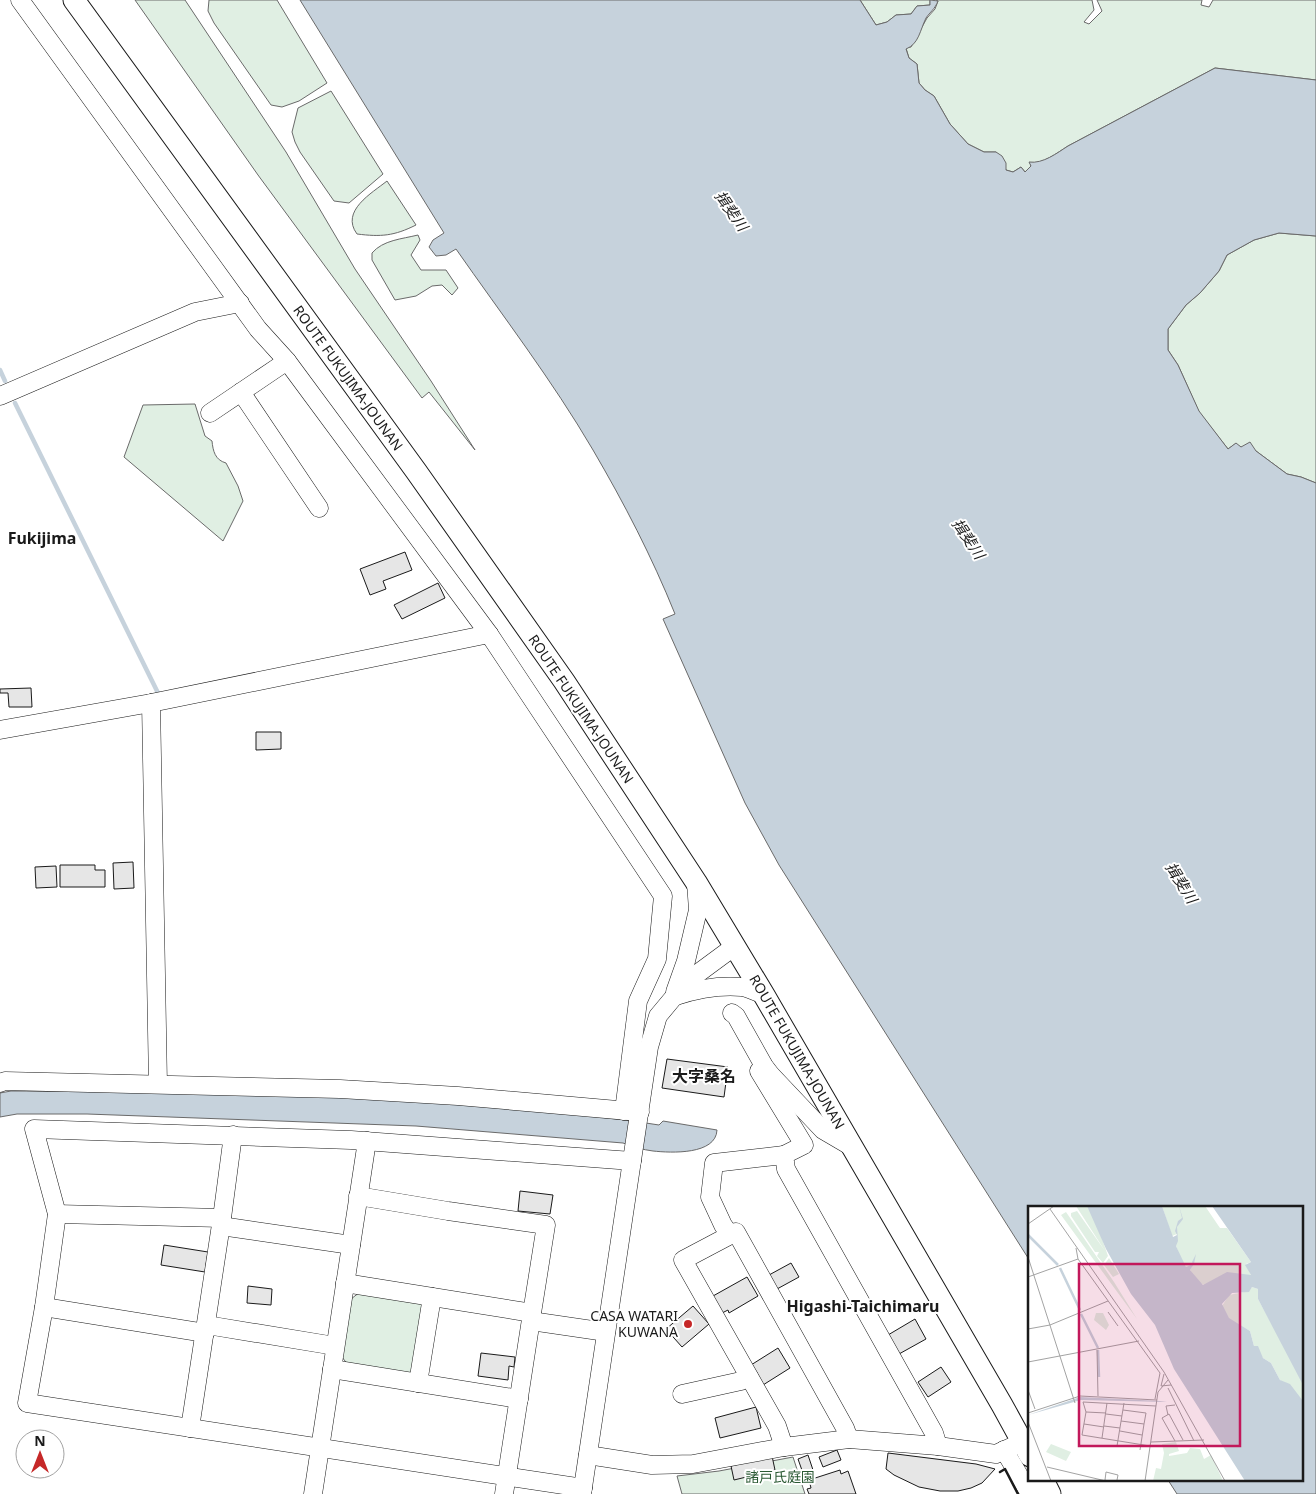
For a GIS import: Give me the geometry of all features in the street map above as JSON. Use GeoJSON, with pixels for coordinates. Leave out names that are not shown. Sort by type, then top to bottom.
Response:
{"type":"FeatureCollection","features":[{"type":"Feature","properties":{"kind":"main road","name":"ROUTE FUKUJIMA-JOUNAN"},"geometry":{"type":"LineString","coordinates":[[74,0],[513,608],[564,681],[696,882],[764,994],[1002,1405],[1019,1449]]}},
{"type":"Feature","properties":{"kind":"main road"},"geometry":{"type":"LineString","coordinates":[[1044,1482],[1050,1494]]}},
{"type":"Feature","properties":{"kind":"street"},"geometry":{"type":"LineString","coordinates":[[20,0],[258,329],[287,361],[489,634],[664,896],[657,959],[638,1001],[632,1161],[582,1491],[505,1486],[320,1448],[27,1403],[44,1307],[57,1214],[34,1129],[367,1141],[632,1161]]}},
{"type":"Feature","properties":{"kind":"street"},"geometry":{"type":"LineString","coordinates":[[0,396],[195,312],[240,303]]}},
{"type":"Feature","properties":{"kind":"street"},"geometry":{"type":"LineString","coordinates":[[210,413],[287,361]]}},
{"type":"Feature","properties":{"kind":"street"},"geometry":{"type":"LineString","coordinates":[[241,392],[319,508]]}},
{"type":"Feature","properties":{"kind":"street"},"geometry":{"type":"LineString","coordinates":[[0,730],[151,703],[489,634]]}},
{"type":"Feature","properties":{"kind":"street"},"geometry":{"type":"LineString","coordinates":[[151,703],[158,1084]]}},
{"type":"Feature","properties":{"kind":"street"},"geometry":{"type":"LineString","coordinates":[[673,998],[686,961],[698,910],[696,882]]}},
{"type":"Feature","properties":{"kind":"street"},"geometry":{"type":"LineString","coordinates":[[634,1114],[658,1016],[693,977],[735,946]]}},
{"type":"Feature","properties":{"kind":"street"},"geometry":{"type":"LineString","coordinates":[[673,998],[690,991],[715,987],[743,987],[764,994]]}},
{"type":"Feature","properties":{"kind":"street"},"geometry":{"type":"LineString","coordinates":[[732,1013],[736,1016],[764,1066],[823,1130],[852,1147]]}},
{"type":"Feature","properties":{"kind":"street"},"geometry":{"type":"LineString","coordinates":[[730,1235],[723,1226],[710,1198],[714,1163],[784,1155],[804,1144],[758,1071],[764,1066]]}},
{"type":"Feature","properties":{"kind":"street"},"geometry":{"type":"LineString","coordinates":[[0,1083],[5,1081],[340,1089],[458,1096],[634,1114]]}},
{"type":"Feature","properties":{"kind":"street"},"geometry":{"type":"LineString","coordinates":[[190,1428],[222,1222],[233,1135]]}},
{"type":"Feature","properties":{"kind":"street"},"geometry":{"type":"LineString","coordinates":[[313,1494],[367,1141]]}},
{"type":"Feature","properties":{"kind":"street"},"geometry":{"type":"LineString","coordinates":[[784,1155],[786,1169],[934,1433],[938,1446]]}},
{"type":"Feature","properties":{"kind":"street"},"geometry":{"type":"LineString","coordinates":[[358,1196],[448,1212],[546,1225],[505,1486]]}},
{"type":"Feature","properties":{"kind":"street"},"geometry":{"type":"LineString","coordinates":[[57,1214],[222,1222],[351,1245]]}},
{"type":"Feature","properties":{"kind":"street"},"geometry":{"type":"LineString","coordinates":[[784,1447],[777,1426],[683,1260],[736,1232],[845,1428],[849,1439]]}},
{"type":"Feature","properties":{"kind":"street"},"geometry":{"type":"LineString","coordinates":[[345,1283],[432,1297],[606,1332]]}},
{"type":"Feature","properties":{"kind":"street"},"geometry":{"type":"LineString","coordinates":[[418,1383],[432,1297]]}},
{"type":"Feature","properties":{"kind":"street"},"geometry":{"type":"LineString","coordinates":[[44,1307],[336,1346]]}},
{"type":"Feature","properties":{"kind":"street"},"geometry":{"type":"LineString","coordinates":[[332,1369],[519,1399]]}},
{"type":"Feature","properties":{"kind":"street"},"geometry":{"type":"LineString","coordinates":[[682,1394],[741,1381],[749,1377]]}},
{"type":"Feature","properties":{"kind":"street"},"geometry":{"type":"LineString","coordinates":[[588,1455],[652,1465],[693,1464],[784,1447],[849,1439],[938,1446],[996,1454],[1019,1449],[1030,1494]]}},
{"type":"Feature","properties":{"kind":"green space"},"geometry":{"type":"Polygon","coordinates":[[[135,0],[185,0],[286,152],[355,269],[475,450],[429,392],[422,398],[258,175],[135,0]]]}},
{"type":"Feature","properties":{"kind":"green space"},"geometry":{"type":"Polygon","coordinates":[[[209,0],[277,0],[327,83],[299,101],[282,107],[271,105],[214,23],[208,11],[209,0]]]}},
{"type":"Feature","properties":{"kind":"green space"},"geometry":{"type":"Polygon","coordinates":[[[860,0],[930,0],[930,5],[917,6],[911,14],[896,15],[887,22],[876,25],[860,0]]]}},
{"type":"Feature","properties":{"kind":"green space"},"geometry":{"type":"Polygon","coordinates":[[[936,0],[1092,0],[1094,10],[1084,22],[1089,24],[1102,11],[1097,0],[1202,0],[1201,5],[1209,7],[1213,0],[1316,0],[1316,80],[1215,68],[1068,146],[1050,158],[1030,163],[1031,166],[1025,172],[1021,167],[1013,172],[1006,170],[996,152],[984,152],[968,144],[950,124],[934,96],[919,83],[917,64],[909,58],[906,48],[911,47],[927,18],[935,9],[938,1],[936,0]]]}},
{"type":"Feature","properties":{"kind":"green space"},"geometry":{"type":"Polygon","coordinates":[[[331,91],[383,174],[349,203],[334,201],[300,152],[292,132],[298,108],[331,91]]]}},
{"type":"Feature","properties":{"kind":"green space"},"geometry":{"type":"Polygon","coordinates":[[[387,181],[416,225],[387,235],[357,234],[352,218],[355,210],[366,197],[387,181]]]}},
{"type":"Feature","properties":{"kind":"green space"},"geometry":{"type":"Polygon","coordinates":[[[1279,233],[1316,236],[1316,483],[1287,474],[1256,451],[1235,444],[1228,449],[1199,412],[1178,365],[1168,350],[1168,329],[1186,305],[1200,293],[1219,271],[1227,255],[1254,240],[1279,233]]]}},
{"type":"Feature","properties":{"kind":"green space"},"geometry":{"type":"Polygon","coordinates":[[[418,235],[420,240],[411,255],[421,270],[446,270],[458,288],[452,295],[442,285],[432,286],[416,296],[395,300],[372,260],[372,253],[382,245],[418,235]]]}},
{"type":"Feature","properties":{"kind":"green space"},"geometry":{"type":"Polygon","coordinates":[[[195,404],[205,436],[212,441],[214,452],[219,460],[226,463],[238,486],[243,501],[223,541],[124,457],[143,405],[195,404]]]}},
{"type":"Feature","properties":{"kind":"green space"},"geometry":{"type":"Polygon","coordinates":[[[360,1292],[420,1302],[425,1309],[416,1369],[408,1374],[348,1365],[342,1357],[351,1299],[360,1292]]]}},
{"type":"Feature","properties":{"kind":"green space","name":"諸戸氏庭園"},"geometry":{"type":"Polygon","coordinates":[[[793,1457],[805,1494],[682,1494],[677,1476],[719,1471],[793,1457]]]}},
{"type":"Feature","properties":{"kind":"water","name":"揖斐川"},"geometry":{"type":"Polygon","coordinates":[[[300,0],[860,0],[876,25],[887,22],[896,15],[911,14],[917,6],[930,5],[930,0],[938,1],[926,18],[914,44],[906,49],[909,58],[917,64],[919,83],[934,96],[950,124],[968,144],[984,152],[996,152],[1002,156],[1006,163],[1006,170],[1013,172],[1021,167],[1025,172],[1031,166],[1029,162],[1050,157],[1215,68],[1316,80],[1316,236],[1279,233],[1254,240],[1227,255],[1219,271],[1200,293],[1186,305],[1168,329],[1168,350],[1178,365],[1199,411],[1228,449],[1236,443],[1241,447],[1250,442],[1256,451],[1287,474],[1316,483],[1316,1494],[1177,1494],[1169,1482],[1304,1482],[1304,1206],[1028,1206],[1028,1258],[779,865],[745,803],[663,619],[675,614],[657,572],[616,490],[544,373],[456,249],[446,255],[436,256],[429,247],[433,240],[444,233],[300,0]]]}},
{"type":"Feature","properties":{"kind":"water"},"geometry":{"type":"Polygon","coordinates":[[[11,1091],[198,1093],[385,1100],[566,1114],[659,1125],[663,1121],[717,1130],[715,1138],[701,1148],[691,1151],[670,1152],[638,1148],[623,1143],[416,1126],[87,1114],[17,1114],[0,1117],[0,1093],[11,1091]]]}},
{"type":"Feature","properties":{"kind":"building"},"geometry":{"type":"Polygon","coordinates":[[[405,552],[412,570],[383,581],[386,589],[370,595],[360,569],[405,552]]]}},
{"type":"Feature","properties":{"kind":"building"},"geometry":{"type":"Polygon","coordinates":[[[438,583],[445,598],[402,619],[394,605],[438,583]]]}},
{"type":"Feature","properties":{"kind":"building"},"geometry":{"type":"Polygon","coordinates":[[[31,688],[32,707],[9,707],[8,693],[0,693],[0,689],[31,688]]]}},
{"type":"Feature","properties":{"kind":"building"},"geometry":{"type":"Polygon","coordinates":[[[256,732],[281,732],[281,749],[256,750],[256,732]]]}},
{"type":"Feature","properties":{"kind":"building"},"geometry":{"type":"Polygon","coordinates":[[[133,862],[134,888],[114,889],[113,863],[133,862]]]}},
{"type":"Feature","properties":{"kind":"building"},"geometry":{"type":"Polygon","coordinates":[[[60,865],[95,865],[95,870],[105,870],[105,887],[60,887],[60,865]]]}},
{"type":"Feature","properties":{"kind":"building"},"geometry":{"type":"Polygon","coordinates":[[[56,866],[57,887],[36,888],[35,867],[56,866]]]}},
{"type":"Feature","properties":{"kind":"building"},"geometry":{"type":"Polygon","coordinates":[[[667,1059],[728,1067],[724,1097],[662,1088],[667,1059]]]}},
{"type":"Feature","properties":{"kind":"building"},"geometry":{"type":"Polygon","coordinates":[[[520,1191],[553,1195],[550,1214],[518,1211],[520,1191]]]}},
{"type":"Feature","properties":{"kind":"building"},"geometry":{"type":"Polygon","coordinates":[[[164,1245],[208,1252],[205,1272],[161,1265],[164,1245]]]}},
{"type":"Feature","properties":{"kind":"building"},"geometry":{"type":"Polygon","coordinates":[[[791,1263],[799,1277],[777,1289],[769,1275],[791,1263]]]}},
{"type":"Feature","properties":{"kind":"building"},"geometry":{"type":"Polygon","coordinates":[[[747,1277],[758,1296],[729,1313],[728,1310],[722,1313],[713,1296],[747,1277]]]}},
{"type":"Feature","properties":{"kind":"building"},"geometry":{"type":"Polygon","coordinates":[[[248,1286],[272,1289],[271,1305],[247,1303],[248,1286]]]}},
{"type":"Feature","properties":{"kind":"building"},"geometry":{"type":"Polygon","coordinates":[[[693,1306],[709,1324],[682,1347],[666,1329],[693,1306]]]}},
{"type":"Feature","properties":{"kind":"building"},"geometry":{"type":"Polygon","coordinates":[[[915,1319],[926,1339],[899,1354],[888,1335],[915,1319]]]}},
{"type":"Feature","properties":{"kind":"building"},"geometry":{"type":"Polygon","coordinates":[[[778,1348],[790,1368],[763,1385],[751,1365],[778,1348]]]}},
{"type":"Feature","properties":{"kind":"building"},"geometry":{"type":"Polygon","coordinates":[[[481,1353],[515,1357],[514,1367],[509,1366],[508,1380],[478,1376],[481,1353]]]}},
{"type":"Feature","properties":{"kind":"building"},"geometry":{"type":"Polygon","coordinates":[[[941,1367],[951,1382],[928,1397],[918,1382],[941,1367]]]}},
{"type":"Feature","properties":{"kind":"building"},"geometry":{"type":"Polygon","coordinates":[[[756,1407],[761,1428],[720,1438],[715,1418],[756,1407]]]}},
{"type":"Feature","properties":{"kind":"building"},"geometry":{"type":"Polygon","coordinates":[[[837,1450],[841,1460],[823,1467],[819,1457],[837,1450]]]}},
{"type":"Feature","properties":{"kind":"building"},"geometry":{"type":"Polygon","coordinates":[[[888,1453],[976,1464],[995,1469],[982,1483],[971,1488],[958,1491],[940,1491],[919,1487],[894,1475],[886,1469],[888,1453]]]}},
{"type":"Feature","properties":{"kind":"building"},"geometry":{"type":"Polygon","coordinates":[[[808,1455],[814,1473],[804,1476],[798,1459],[808,1455]]]}},
{"type":"Feature","properties":{"kind":"building"},"geometry":{"type":"Polygon","coordinates":[[[772,1456],[775,1470],[734,1480],[731,1466],[772,1456]]]}},
{"type":"Feature","properties":{"kind":"building"},"geometry":{"type":"Polygon","coordinates":[[[840,1470],[841,1474],[848,1471],[856,1494],[809,1494],[807,1489],[811,1488],[809,1480],[840,1470]]]}},
{"type":"Feature","properties":{"kind":"waterway"},"geometry":{"type":"LineString","coordinates":[[0,370],[5,381]]}},
{"type":"Feature","properties":{"kind":"waterway"},"geometry":{"type":"LineString","coordinates":[[15,403],[158,693]]}},
{"type":"Feature","properties":{"kind":"wall"},"geometry":{"type":"LineString","coordinates":[[1000,1472],[1005,1469],[1018,1494]]}},
{"type":"Feature","properties":{"kind":"place","name":"CASA WATARI KUWANA"},"geometry":{"type":"Point","coordinates":[688,1324]}},
{"type":"Feature","properties":{"kind":"district","name":"Fukijima"},"geometry":{"type":"Point","coordinates":[42,538]}},
{"type":"Feature","properties":{"kind":"district","name":"大字桑名"},"geometry":{"type":"Point","coordinates":[704,1076]}},
{"type":"Feature","properties":{"kind":"district","name":"Higashi-Taichimaru"},"geometry":{"type":"Point","coordinates":[863,1306]}}]}
